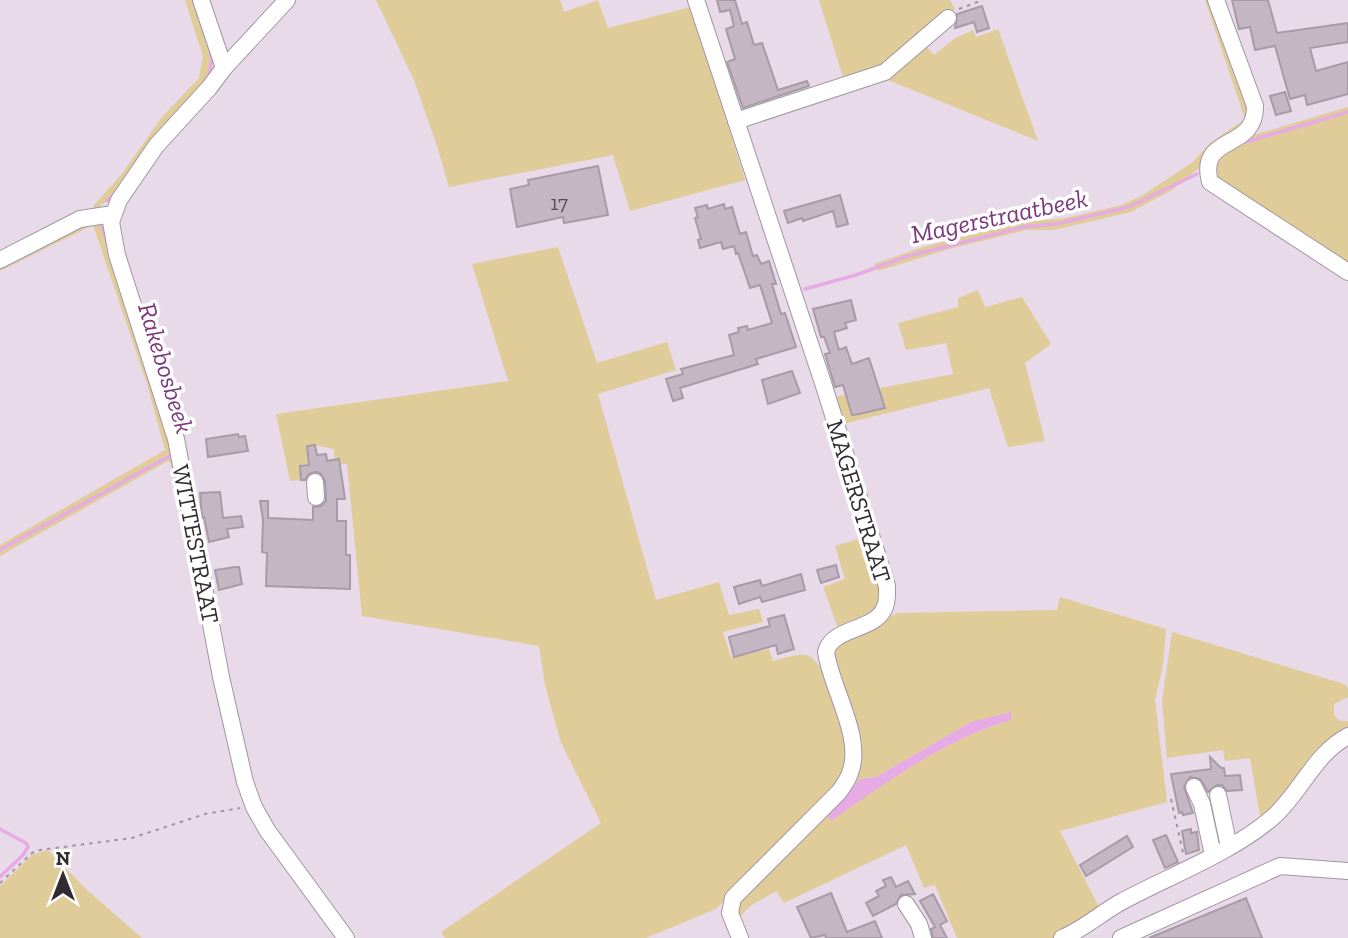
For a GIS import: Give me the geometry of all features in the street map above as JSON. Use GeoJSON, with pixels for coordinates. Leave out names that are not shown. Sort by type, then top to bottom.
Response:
{"type":"FeatureCollection","features":[{"type":"Feature","properties":{"kind":"street"},"geometry":{"type":"LineString","coordinates":[[201,0],[224,68]]}},
{"type":"Feature","properties":{"kind":"street"},"geometry":{"type":"LineString","coordinates":[[0,260],[80,219],[113,214],[119,200],[156,146],[287,0]]}},
{"type":"Feature","properties":{"kind":"street","name":"MAGERSTRAAT"},"geometry":{"type":"LineString","coordinates":[[696,0],[887,586],[884,609],[877,618],[827,646],[827,660],[850,729],[853,751],[851,772],[839,792],[733,898],[730,912],[740,938]]}},
{"type":"Feature","properties":{"kind":"street"},"geometry":{"type":"LineString","coordinates":[[1216,0],[1255,106],[1255,119],[1251,128],[1221,147],[1209,159],[1207,170],[1210,182],[1348,272]]}},
{"type":"Feature","properties":{"kind":"street"},"geometry":{"type":"LineString","coordinates":[[736,121],[886,72],[948,18]]}},
{"type":"Feature","properties":{"kind":"street","name":"WITTESTRAAT"},"geometry":{"type":"LineString","coordinates":[[113,214],[113,236],[117,255],[176,439],[226,701],[254,807],[267,830],[346,938]]}},
{"type":"Feature","properties":{"kind":"street"},"geometry":{"type":"LineString","coordinates":[[1062,938],[1079,931],[1118,904],[1243,841],[1274,816],[1328,749],[1348,736]]}},
{"type":"Feature","properties":{"kind":"street"},"geometry":{"type":"LineString","coordinates":[[1194,787],[1202,804],[1213,855]]}},
{"type":"Feature","properties":{"kind":"street"},"geometry":{"type":"LineString","coordinates":[[1218,795],[1229,847]]}},
{"type":"Feature","properties":{"kind":"street"},"geometry":{"type":"LineString","coordinates":[[1121,938],[1280,866],[1348,871]]}},
{"type":"Feature","properties":{"kind":"street"},"geometry":{"type":"LineString","coordinates":[[906,904],[919,924],[923,938]]}},
{"type":"Feature","properties":{"kind":"path"},"geometry":{"type":"LineString","coordinates":[[948,18],[955,10],[983,0]]}},
{"type":"Feature","properties":{"kind":"path"},"geometry":{"type":"LineString","coordinates":[[1171,799],[1187,868]]}},
{"type":"Feature","properties":{"kind":"path"},"geometry":{"type":"LineString","coordinates":[[0,883],[32,853],[40,850],[132,838],[205,814],[254,807]]}},
{"type":"Feature","properties":{"kind":"shaded area"},"geometry":{"type":"Polygon","coordinates":[[[185,0],[192,0],[206,36],[210,64],[205,80],[152,139],[117,190],[101,206],[93,209],[162,117],[199,78],[203,56],[185,0]]]}},
{"type":"Feature","properties":{"kind":"shaded area"},"geometry":{"type":"Polygon","coordinates":[[[376,0],[560,0],[564,12],[598,0],[608,28],[691,7],[745,180],[630,211],[613,155],[449,187],[414,80],[376,0]]]}},
{"type":"Feature","properties":{"kind":"shaded area"},"geometry":{"type":"Polygon","coordinates":[[[819,0],[950,0],[955,9],[889,66],[843,77],[819,0]]]}},
{"type":"Feature","properties":{"kind":"shaded area"},"geometry":{"type":"Polygon","coordinates":[[[1205,0],[1211,0],[1251,113],[1250,119],[1208,156],[1199,168],[1172,190],[1131,212],[1054,230],[1026,230],[949,249],[878,271],[874,264],[920,248],[985,231],[1066,218],[1122,205],[1143,195],[1193,162],[1210,143],[1245,119],[1205,0]]]}},
{"type":"Feature","properties":{"kind":"shaded area"},"geometry":{"type":"Polygon","coordinates":[[[998,29],[1038,141],[883,78],[924,44],[934,55],[954,39],[973,30],[976,37],[998,29]]]}},
{"type":"Feature","properties":{"kind":"shaded area"},"geometry":{"type":"Polygon","coordinates":[[[1348,107],[1348,267],[1216,181],[1212,172],[1218,156],[1247,137],[1348,107]]]}},
{"type":"Feature","properties":{"kind":"shaded area"},"geometry":{"type":"Polygon","coordinates":[[[96,221],[101,225],[153,384],[170,446],[169,454],[88,501],[175,452],[203,619],[171,463],[168,461],[0,556],[0,552],[57,519],[0,550],[0,545],[165,450],[147,384],[93,225],[0,271],[0,265],[84,223],[96,221]]]}},
{"type":"Feature","properties":{"kind":"shaded area"},"geometry":{"type":"Polygon","coordinates":[[[558,247],[597,363],[667,342],[676,370],[598,394],[656,600],[719,582],[729,615],[759,609],[763,622],[723,632],[731,657],[769,649],[773,661],[797,655],[811,657],[824,674],[836,704],[847,758],[840,779],[716,909],[646,938],[445,938],[441,932],[601,823],[561,743],[545,685],[539,646],[362,616],[347,464],[335,465],[334,449],[307,446],[308,464],[300,465],[301,480],[290,481],[276,414],[508,381],[472,264],[558,247]]]}},
{"type":"Feature","properties":{"kind":"shaded area"},"geometry":{"type":"Polygon","coordinates":[[[978,290],[985,307],[1022,297],[1051,344],[1025,363],[1045,441],[1008,447],[989,388],[843,424],[834,397],[953,374],[946,343],[906,350],[898,323],[958,307],[958,298],[978,290]]]}},
{"type":"Feature","properties":{"kind":"shaded area"},"geometry":{"type":"Polygon","coordinates":[[[865,537],[882,597],[875,611],[839,631],[823,587],[845,579],[835,546],[865,537]]]}},
{"type":"Feature","properties":{"kind":"shaded area"},"geometry":{"type":"Polygon","coordinates":[[[1060,597],[1166,629],[1163,665],[1155,700],[1167,802],[1060,831],[1100,909],[1068,932],[1053,938],[957,938],[935,885],[924,888],[906,845],[784,903],[776,891],[749,908],[738,922],[736,906],[853,778],[835,665],[834,654],[838,646],[897,613],[1057,610],[1060,597]],[[1011,720],[971,722],[876,777],[861,781],[849,792],[831,820],[917,763],[986,728],[1011,720]]]}},
{"type":"Feature","properties":{"kind":"shaded area"},"geometry":{"type":"Polygon","coordinates":[[[1172,632],[1344,684],[1348,688],[1348,697],[1334,704],[1334,715],[1340,721],[1348,721],[1348,732],[1293,792],[1270,811],[1260,816],[1250,758],[1225,761],[1223,750],[1167,758],[1162,701],[1172,632]]]}},
{"type":"Feature","properties":{"kind":"shaded area"},"geometry":{"type":"Polygon","coordinates":[[[1011,712],[1011,720],[986,728],[940,750],[831,821],[828,816],[860,779],[876,777],[971,722],[1011,712]]]}},
{"type":"Feature","properties":{"kind":"shaded area"},"geometry":{"type":"Polygon","coordinates":[[[48,850],[87,890],[142,938],[0,938],[0,886],[32,855],[48,850]]]}},
{"type":"Feature","properties":{"kind":"building"},"geometry":{"type":"Polygon","coordinates":[[[717,0],[735,0],[742,24],[747,22],[754,45],[762,43],[778,90],[807,81],[809,86],[743,108],[727,62],[735,59],[726,29],[734,26],[730,10],[720,12],[717,0]]]}},
{"type":"Feature","properties":{"kind":"building"},"geometry":{"type":"Polygon","coordinates":[[[1232,0],[1268,0],[1277,33],[1348,23],[1348,42],[1310,48],[1316,71],[1348,62],[1348,94],[1307,105],[1305,95],[1290,99],[1275,46],[1255,50],[1250,27],[1239,29],[1232,0]]]}},
{"type":"Feature","properties":{"kind":"building"},"geometry":{"type":"Polygon","coordinates":[[[982,6],[989,28],[977,32],[974,22],[955,28],[957,14],[982,6]]]}},
{"type":"Feature","properties":{"kind":"building"},"geometry":{"type":"Polygon","coordinates":[[[1285,92],[1291,111],[1276,115],[1270,96],[1285,92]]]}},
{"type":"Feature","properties":{"kind":"building"},"geometry":{"type":"Polygon","coordinates":[[[598,166],[608,215],[564,223],[563,217],[517,227],[510,189],[529,185],[528,180],[598,166]]]}},
{"type":"Feature","properties":{"kind":"building"},"geometry":{"type":"Polygon","coordinates":[[[840,195],[848,224],[837,227],[833,211],[788,223],[784,211],[840,195]]]}},
{"type":"Feature","properties":{"kind":"building"},"geometry":{"type":"Polygon","coordinates":[[[724,204],[725,209],[732,207],[740,234],[746,232],[753,256],[757,255],[761,264],[769,261],[776,284],[772,284],[781,314],[785,313],[796,347],[756,359],[758,364],[680,388],[683,398],[673,401],[666,379],[683,374],[681,369],[734,355],[729,335],[739,332],[738,328],[747,326],[748,330],[772,323],[760,285],[750,288],[734,246],[723,249],[721,242],[700,248],[698,240],[701,239],[695,208],[707,205],[708,209],[724,204]]]}},
{"type":"Feature","properties":{"kind":"building"},"geometry":{"type":"Polygon","coordinates":[[[851,300],[856,320],[845,323],[847,328],[834,332],[839,350],[846,347],[852,364],[869,358],[885,408],[852,415],[843,385],[835,387],[825,354],[830,353],[824,337],[821,337],[813,309],[851,300]]]}},
{"type":"Feature","properties":{"kind":"building"},"geometry":{"type":"Polygon","coordinates":[[[792,371],[800,393],[768,404],[762,380],[792,371]]]}},
{"type":"Feature","properties":{"kind":"building"},"geometry":{"type":"Polygon","coordinates":[[[238,434],[239,437],[245,436],[248,451],[208,457],[206,439],[238,434]]]}},
{"type":"Feature","properties":{"kind":"building"},"geometry":{"type":"Polygon","coordinates":[[[315,445],[317,455],[326,454],[327,461],[339,459],[345,499],[337,499],[337,521],[346,521],[350,589],[266,586],[267,553],[262,552],[263,519],[260,501],[268,501],[268,518],[313,520],[313,507],[321,506],[326,501],[325,481],[320,473],[315,472],[301,480],[300,466],[309,465],[307,446],[315,445]]]}},
{"type":"Feature","properties":{"kind":"building"},"geometry":{"type":"Polygon","coordinates":[[[220,492],[223,518],[241,516],[243,527],[227,529],[229,537],[209,542],[204,517],[202,518],[200,493],[220,492]]]}},
{"type":"Feature","properties":{"kind":"building"},"geometry":{"type":"Polygon","coordinates":[[[836,565],[839,577],[821,583],[817,570],[836,565]]]}},
{"type":"Feature","properties":{"kind":"building"},"geometry":{"type":"Polygon","coordinates":[[[239,567],[242,584],[219,590],[215,570],[239,567]]]}},
{"type":"Feature","properties":{"kind":"building"},"geometry":{"type":"Polygon","coordinates":[[[801,574],[805,590],[762,602],[760,597],[739,604],[734,587],[760,580],[762,586],[801,574]]]}},
{"type":"Feature","properties":{"kind":"building"},"geometry":{"type":"Polygon","coordinates":[[[784,615],[794,649],[778,654],[776,645],[734,657],[729,637],[770,626],[768,619],[784,615]]]}},
{"type":"Feature","properties":{"kind":"building"},"geometry":{"type":"Polygon","coordinates":[[[1210,757],[1224,768],[1225,776],[1240,775],[1242,790],[1227,791],[1222,785],[1217,785],[1208,792],[1200,779],[1190,777],[1184,787],[1193,813],[1179,813],[1171,774],[1211,769],[1210,757]]]}},
{"type":"Feature","properties":{"kind":"building"},"geometry":{"type":"Polygon","coordinates":[[[1191,829],[1191,833],[1197,832],[1199,850],[1186,854],[1182,831],[1191,829]]]}},
{"type":"Feature","properties":{"kind":"building"},"geometry":{"type":"Polygon","coordinates":[[[1166,835],[1178,862],[1165,868],[1153,840],[1166,835]]]}},
{"type":"Feature","properties":{"kind":"building"},"geometry":{"type":"Polygon","coordinates":[[[1127,836],[1133,847],[1086,876],[1080,865],[1127,836]]]}},
{"type":"Feature","properties":{"kind":"building"},"geometry":{"type":"Polygon","coordinates":[[[891,877],[896,887],[908,881],[915,894],[901,895],[896,904],[873,916],[866,903],[879,896],[876,891],[886,886],[883,880],[891,877]]]}},
{"type":"Feature","properties":{"kind":"building"},"geometry":{"type":"Polygon","coordinates":[[[831,893],[847,932],[875,921],[882,938],[826,938],[825,935],[811,938],[797,907],[831,893]]]}},
{"type":"Feature","properties":{"kind":"building"},"geometry":{"type":"Polygon","coordinates":[[[933,894],[947,921],[940,925],[947,938],[933,938],[931,929],[935,927],[920,901],[933,894]]]}},
{"type":"Feature","properties":{"kind":"building"},"geometry":{"type":"Polygon","coordinates":[[[1246,898],[1262,938],[1149,938],[1246,898]]]}},
{"type":"Feature","properties":{"kind":"waterway","name":"Rakebosbeek"},"geometry":{"type":"LineString","coordinates":[[209,46],[212,58],[209,76]]}},
{"type":"Feature","properties":{"kind":"waterway","name":"Magerstraatbeek"},"geometry":{"type":"LineString","coordinates":[[1246,142],[1348,112]]}},
{"type":"Feature","properties":{"kind":"waterway","name":"Magerstraatbeek"},"geometry":{"type":"LineString","coordinates":[[805,289],[856,275],[905,257],[1023,227],[1056,224],[1129,207],[1197,174]]}},
{"type":"Feature","properties":{"kind":"waterway","name":"Rakebosbeek"},"geometry":{"type":"LineString","coordinates":[[107,201],[115,194]]}},
{"type":"Feature","properties":{"kind":"waterway","name":"Rakebosbeek"},"geometry":{"type":"LineString","coordinates":[[102,227],[107,241]]}},
{"type":"Feature","properties":{"kind":"waterway","name":"Rakebosbeek"},"geometry":{"type":"LineString","coordinates":[[0,550],[171,455],[171,452]]}},
{"type":"Feature","properties":{"kind":"waterway","name":"Rakebosbeek"},"geometry":{"type":"LineString","coordinates":[[0,829],[26,843],[28,847],[0,877]]}}]}
